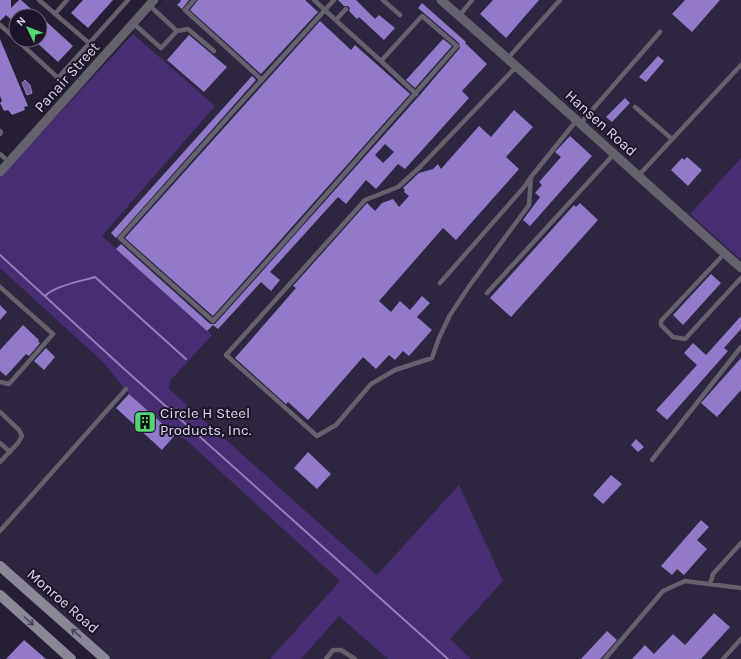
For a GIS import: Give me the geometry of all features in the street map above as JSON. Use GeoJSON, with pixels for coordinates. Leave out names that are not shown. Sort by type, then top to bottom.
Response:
{"type":"FeatureCollection","features":[{"type":"Feature","properties":{"kind":"main road","name":"Monroe Road"},"geometry":{"type":"LineString","coordinates":[[0,566],[106,659]]}},
{"type":"Feature","properties":{"kind":"main road"},"geometry":{"type":"LineString","coordinates":[[0,595],[71,659]]}},
{"type":"Feature","properties":{"kind":"street","name":"Hansen Road"},"geometry":{"type":"LineString","coordinates":[[441,0],[517,66],[578,123],[639,175],[741,268]]}},
{"type":"Feature","properties":{"kind":"street","name":"Panair Street"},"geometry":{"type":"LineString","coordinates":[[0,172],[152,2]]}},
{"type":"Feature","properties":{"kind":"lane"},"geometry":{"type":"LineString","coordinates":[[39,0],[89,44]]}},
{"type":"Feature","properties":{"kind":"lane"},"geometry":{"type":"LineString","coordinates":[[54,14],[67,0]]}},
{"type":"Feature","properties":{"kind":"lane"},"geometry":{"type":"LineString","coordinates":[[25,48],[58,78],[128,0]]}},
{"type":"Feature","properties":{"kind":"lane"},"geometry":{"type":"LineString","coordinates":[[194,0],[185,10],[262,80]]}},
{"type":"Feature","properties":{"kind":"lane"},"geometry":{"type":"LineString","coordinates":[[314,0],[416,94]]}},
{"type":"Feature","properties":{"kind":"lane"},"geometry":{"type":"LineString","coordinates":[[334,0],[120,238],[213,321],[457,46],[422,16],[381,61]]}},
{"type":"Feature","properties":{"kind":"lane"},"geometry":{"type":"LineString","coordinates":[[383,0],[400,15]]}},
{"type":"Feature","properties":{"kind":"lane"},"geometry":{"type":"LineString","coordinates":[[459,16],[472,0]]}},
{"type":"Feature","properties":{"kind":"lane"},"geometry":{"type":"LineString","coordinates":[[508,58],[560,0]]}},
{"type":"Feature","properties":{"kind":"lane"},"geometry":{"type":"LineString","coordinates":[[152,2],[177,31]]}},
{"type":"Feature","properties":{"kind":"lane"},"geometry":{"type":"LineString","coordinates":[[336,20],[346,9]]}},
{"type":"Feature","properties":{"kind":"lane"},"geometry":{"type":"LineString","coordinates":[[133,23],[161,48],[177,31],[188,29],[214,51]]}},
{"type":"Feature","properties":{"kind":"lane"},"geometry":{"type":"LineString","coordinates":[[0,25],[8,32]]}},
{"type":"Feature","properties":{"kind":"lane"},"geometry":{"type":"LineString","coordinates":[[440,283],[578,123],[660,32]]}},
{"type":"Feature","properties":{"kind":"lane"},"geometry":{"type":"LineString","coordinates":[[639,175],[741,65]]}},
{"type":"Feature","properties":{"kind":"lane"},"geometry":{"type":"LineString","coordinates":[[517,66],[420,167],[398,187],[365,200],[226,355],[317,436],[336,425],[371,384],[395,370],[432,358],[439,338],[450,315],[470,285],[529,205],[531,177]]}},
{"type":"Feature","properties":{"kind":"lane"},"geometry":{"type":"LineString","coordinates":[[635,107],[672,139]]}},
{"type":"Feature","properties":{"kind":"lane"},"geometry":{"type":"LineString","coordinates":[[0,154],[9,162]]}},
{"type":"Feature","properties":{"kind":"lane"},"geometry":{"type":"LineString","coordinates":[[487,293],[614,154]]}},
{"type":"Feature","properties":{"kind":"lane"},"geometry":{"type":"LineString","coordinates":[[725,253],[661,321],[661,325],[673,336],[685,339],[741,278]]}},
{"type":"Feature","properties":{"kind":"lane"},"geometry":{"type":"LineString","coordinates":[[0,287],[53,334],[9,384],[0,382]]}},
{"type":"Feature","properties":{"kind":"lane"},"geometry":{"type":"LineString","coordinates":[[652,460],[741,347]]}},
{"type":"Feature","properties":{"kind":"lane"},"geometry":{"type":"LineString","coordinates":[[0,531],[126,389]]}},
{"type":"Feature","properties":{"kind":"lane"},"geometry":{"type":"LineString","coordinates":[[0,412],[19,430],[22,436],[18,443],[0,462]]}},
{"type":"Feature","properties":{"kind":"lane"},"geometry":{"type":"LineString","coordinates":[[0,443],[10,452]]}},
{"type":"Feature","properties":{"kind":"lane"},"geometry":{"type":"LineString","coordinates":[[710,584],[713,574],[741,543]]}},
{"type":"Feature","properties":{"kind":"lane"},"geometry":{"type":"LineString","coordinates":[[605,659],[663,591],[685,581],[741,588]]}},
{"type":"Feature","properties":{"kind":"lane"},"geometry":{"type":"LineString","coordinates":[[723,659],[741,639]]}},
{"type":"Feature","properties":{"kind":"lane"},"geometry":{"type":"LineString","coordinates":[[326,659],[333,650],[340,650],[355,659]]}},
{"type":"Feature","properties":{"kind":"shaded area"},"geometry":{"type":"Polygon","coordinates":[[[163,0],[741,0],[741,659],[110,659],[0,563],[0,177],[163,0]]]}},
{"type":"Feature","properties":{"kind":"shaded area"},"geometry":{"type":"Polygon","coordinates":[[[133,34],[215,106],[102,236],[212,335],[170,381],[169,389],[377,575],[459,485],[503,581],[450,639],[471,659],[388,659],[339,616],[301,659],[270,659],[340,581],[185,439],[175,435],[129,394],[103,362],[0,268],[0,177],[133,34]]]}},
{"type":"Feature","properties":{"kind":"shaded area"},"geometry":{"type":"Polygon","coordinates":[[[25,80],[30,85],[32,93],[27,95],[22,83],[25,80]]]}},
{"type":"Feature","properties":{"kind":"shaded area"},"geometry":{"type":"Polygon","coordinates":[[[741,158],[741,260],[690,214],[741,158]]]}},
{"type":"Feature","properties":{"kind":"building"},"geometry":{"type":"Polygon","coordinates":[[[0,0],[11,0],[11,8],[8,8],[8,17],[6,15],[0,21],[0,0]]]}},
{"type":"Feature","properties":{"kind":"building"},"geometry":{"type":"Polygon","coordinates":[[[19,0],[30,8],[11,8],[19,0]]]}},
{"type":"Feature","properties":{"kind":"building"},"geometry":{"type":"Polygon","coordinates":[[[83,0],[113,0],[88,28],[71,13],[83,0]]]}},
{"type":"Feature","properties":{"kind":"building"},"geometry":{"type":"Polygon","coordinates":[[[180,0],[189,0],[182,9],[177,5],[181,1],[180,0]]]}},
{"type":"Feature","properties":{"kind":"building"},"geometry":{"type":"Polygon","coordinates":[[[198,0],[305,0],[318,12],[261,74],[190,10],[198,0]]]}},
{"type":"Feature","properties":{"kind":"building"},"geometry":{"type":"Polygon","coordinates":[[[338,0],[356,0],[375,19],[379,15],[395,28],[384,40],[359,17],[357,19],[349,11],[350,8],[348,6],[344,6],[338,0]]]}},
{"type":"Feature","properties":{"kind":"building"},"geometry":{"type":"Polygon","coordinates":[[[493,0],[539,0],[506,38],[480,14],[493,0]]]}},
{"type":"Feature","properties":{"kind":"building"},"geometry":{"type":"Polygon","coordinates":[[[685,0],[720,0],[692,32],[672,14],[685,0]]]}},
{"type":"Feature","properties":{"kind":"building"},"geometry":{"type":"Polygon","coordinates":[[[422,3],[466,42],[465,43],[487,64],[462,91],[469,98],[405,169],[398,164],[376,189],[366,180],[346,204],[338,197],[270,272],[280,280],[271,291],[261,282],[218,329],[213,325],[207,331],[116,249],[121,244],[210,324],[215,324],[419,96],[460,48],[459,43],[418,8],[422,3]],[[385,144],[375,155],[383,163],[394,152],[385,144]]]}},
{"type":"Feature","properties":{"kind":"building"},"geometry":{"type":"Polygon","coordinates":[[[320,21],[351,50],[355,45],[410,94],[213,316],[125,238],[320,21]]]}},
{"type":"Feature","properties":{"kind":"building"},"geometry":{"type":"Polygon","coordinates":[[[48,23],[73,46],[58,62],[43,48],[48,48],[48,23]]]}},
{"type":"Feature","properties":{"kind":"building"},"geometry":{"type":"Polygon","coordinates":[[[189,35],[227,67],[204,92],[167,60],[189,35]]]}},
{"type":"Feature","properties":{"kind":"building"},"geometry":{"type":"Polygon","coordinates":[[[0,39],[28,106],[24,107],[25,110],[12,115],[8,110],[4,111],[0,103],[2,101],[0,96],[0,39]]]}},
{"type":"Feature","properties":{"kind":"building"},"geometry":{"type":"Polygon","coordinates":[[[443,39],[452,46],[415,88],[406,80],[443,39]]]}},
{"type":"Feature","properties":{"kind":"building"},"geometry":{"type":"Polygon","coordinates":[[[658,56],[664,61],[646,82],[639,77],[658,56]]]}},
{"type":"Feature","properties":{"kind":"building"},"geometry":{"type":"Polygon","coordinates":[[[252,76],[256,80],[116,238],[111,233],[252,76]]]}},
{"type":"Feature","properties":{"kind":"building"},"geometry":{"type":"Polygon","coordinates":[[[625,98],[630,103],[612,122],[606,117],[625,98]]]}},
{"type":"Feature","properties":{"kind":"building"},"geometry":{"type":"Polygon","coordinates":[[[514,110],[533,127],[506,157],[519,169],[456,240],[443,228],[379,301],[391,312],[400,301],[410,310],[422,296],[430,303],[417,317],[432,330],[409,356],[403,351],[395,360],[389,355],[376,369],[363,357],[308,420],[288,402],[286,404],[235,358],[296,288],[293,286],[367,203],[375,211],[382,203],[393,199],[399,207],[409,196],[404,192],[405,190],[403,188],[419,173],[433,169],[438,164],[441,169],[479,126],[491,137],[514,110]]]}},
{"type":"Feature","properties":{"kind":"building"},"geometry":{"type":"Polygon","coordinates":[[[570,136],[592,156],[530,226],[523,220],[540,197],[535,193],[542,185],[539,182],[561,157],[555,152],[570,136]]]}},
{"type":"Feature","properties":{"kind":"building"},"geometry":{"type":"Polygon","coordinates":[[[687,157],[702,170],[688,186],[671,170],[682,158],[684,160],[687,157]]]}},
{"type":"Feature","properties":{"kind":"building"},"geometry":{"type":"Polygon","coordinates":[[[580,203],[598,220],[511,317],[490,298],[574,205],[576,207],[580,203]]]}},
{"type":"Feature","properties":{"kind":"building"},"geometry":{"type":"Polygon","coordinates":[[[711,274],[721,283],[683,325],[673,315],[711,274]]]}},
{"type":"Feature","properties":{"kind":"building"},"geometry":{"type":"Polygon","coordinates":[[[0,305],[7,312],[0,320],[0,305]]]}},
{"type":"Feature","properties":{"kind":"building"},"geometry":{"type":"Polygon","coordinates":[[[741,316],[741,329],[724,348],[728,351],[667,420],[656,410],[697,365],[684,353],[693,343],[706,355],[741,316]]]}},
{"type":"Feature","properties":{"kind":"building"},"geometry":{"type":"Polygon","coordinates":[[[23,325],[39,340],[38,341],[40,343],[29,356],[26,354],[6,376],[0,371],[0,350],[23,325]]]}},
{"type":"Feature","properties":{"kind":"building"},"geometry":{"type":"Polygon","coordinates":[[[46,348],[55,357],[44,370],[34,361],[46,348]]]}},
{"type":"Feature","properties":{"kind":"building"},"geometry":{"type":"Polygon","coordinates":[[[741,358],[741,390],[717,417],[701,403],[741,358]]]}},
{"type":"Feature","properties":{"kind":"building","name":"Circle H Steel Products, Inc."},"geometry":{"type":"Polygon","coordinates":[[[129,394],[175,435],[162,450],[116,408],[129,394]]]}},
{"type":"Feature","properties":{"kind":"building"},"geometry":{"type":"Polygon","coordinates":[[[636,439],[644,447],[638,452],[631,445],[636,439]]]}},
{"type":"Feature","properties":{"kind":"building"},"geometry":{"type":"Polygon","coordinates":[[[308,452],[331,474],[317,489],[294,468],[308,452]]]}},
{"type":"Feature","properties":{"kind":"building"},"geometry":{"type":"Polygon","coordinates":[[[611,475],[622,484],[603,504],[593,495],[611,475]]]}},
{"type":"Feature","properties":{"kind":"building"},"geometry":{"type":"Polygon","coordinates":[[[701,520],[709,527],[697,540],[707,549],[684,575],[677,569],[672,575],[661,566],[701,520]]]}},
{"type":"Feature","properties":{"kind":"building"},"geometry":{"type":"Polygon","coordinates":[[[714,613],[730,627],[701,659],[632,659],[645,645],[654,654],[673,634],[685,645],[714,613]]]}},
{"type":"Feature","properties":{"kind":"building"},"geometry":{"type":"Polygon","coordinates":[[[607,631],[617,640],[603,656],[600,659],[581,659],[607,631]]]}},
{"type":"Feature","properties":{"kind":"building"},"geometry":{"type":"Polygon","coordinates":[[[24,640],[46,659],[6,659],[24,640]]]}},
{"type":"Feature","properties":{"kind":"waterway"},"geometry":{"type":"LineString","coordinates":[[0,255],[122,367],[448,659]]}},
{"type":"Feature","properties":{"kind":"waterway"},"geometry":{"type":"LineString","coordinates":[[45,296],[55,289],[95,277],[186,359]]}},
{"type":"Feature","properties":{"kind":"place","name":"Circle H Steel Products, Inc."},"geometry":{"type":"Point","coordinates":[145,422]}}]}
